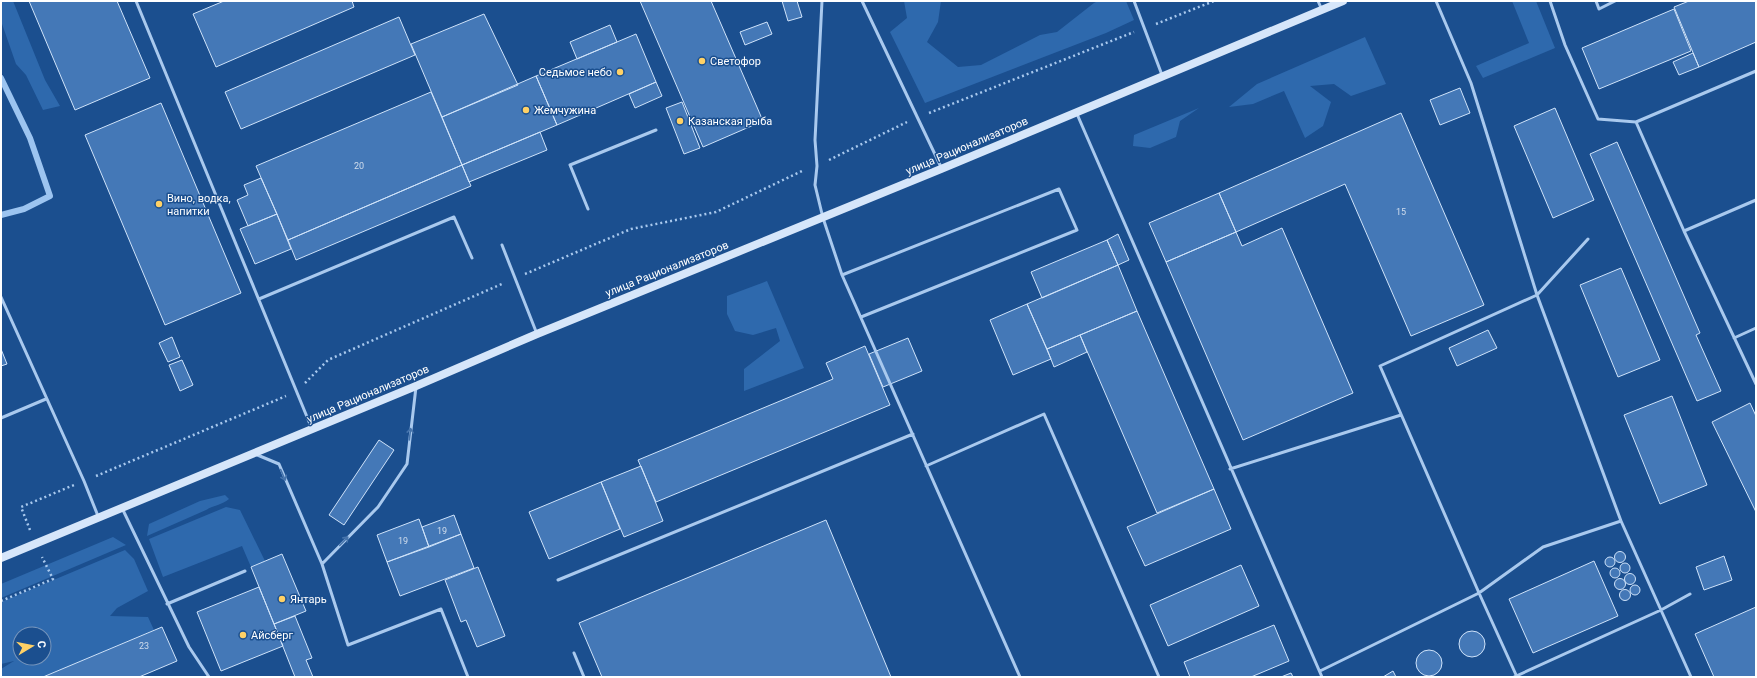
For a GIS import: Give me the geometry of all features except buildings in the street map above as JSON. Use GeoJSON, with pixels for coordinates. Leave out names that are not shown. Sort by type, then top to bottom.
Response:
{"type":"FeatureCollection","features":[{"type":"Feature","properties":{"kind":"main road","name":"улица Рационализаторов"},"geometry":{"type":"LineString","coordinates":[[1,558],[416,386],[537,334],[823,218],[1343,1]]}},
{"type":"Feature","properties":{"kind":"lane"},"geometry":{"type":"LineString","coordinates":[[136,1],[312,429]]}},
{"type":"Feature","properties":{"kind":"lane"},"geometry":{"type":"LineString","coordinates":[[822,1],[814,140],[817,166],[815,186],[823,218],[842,275],[1020,677]]}},
{"type":"Feature","properties":{"kind":"lane"},"geometry":{"type":"LineString","coordinates":[[862,1],[941,169]]}},
{"type":"Feature","properties":{"kind":"lane"},"geometry":{"type":"LineString","coordinates":[[1134,1],[1163,77]]}},
{"type":"Feature","properties":{"kind":"lane"},"geometry":{"type":"LineString","coordinates":[[1318,1],[1322,10]]}},
{"type":"Feature","properties":{"kind":"lane"},"geometry":{"type":"LineString","coordinates":[[1436,1],[1471,83],[1538,295],[1621,521],[1691,677]]}},
{"type":"Feature","properties":{"kind":"lane"},"geometry":{"type":"LineString","coordinates":[[1550,1],[1565,45],[1598,119],[1636,122],[1756,71]]}},
{"type":"Feature","properties":{"kind":"lane"},"geometry":{"type":"LineString","coordinates":[[1596,1],[1599,9],[1615,1]]}},
{"type":"Feature","properties":{"kind":"lane"},"geometry":{"type":"LineString","coordinates":[[1076,113],[1129,230],[1230,469],[1322,677]]}},
{"type":"Feature","properties":{"kind":"lane"},"geometry":{"type":"LineString","coordinates":[[1636,122],[1684,232],[1756,384]]}},
{"type":"Feature","properties":{"kind":"lane"},"geometry":{"type":"LineString","coordinates":[[588,209],[570,165],[656,130]]}},
{"type":"Feature","properties":{"kind":"lane"},"geometry":{"type":"LineString","coordinates":[[842,275],[1059,189],[1077,230],[861,317]]}},
{"type":"Feature","properties":{"kind":"lane"},"geometry":{"type":"LineString","coordinates":[[1684,232],[1756,200]]}},
{"type":"Feature","properties":{"kind":"lane"},"geometry":{"type":"LineString","coordinates":[[259,299],[454,217],[472,258]]}},
{"type":"Feature","properties":{"kind":"lane"},"geometry":{"type":"LineString","coordinates":[[1588,239],[1538,295],[1380,366],[1516,677],[1661,610],[1690,594]]}},
{"type":"Feature","properties":{"kind":"lane"},"geometry":{"type":"LineString","coordinates":[[502,245],[537,334]]}},
{"type":"Feature","properties":{"kind":"lane"},"geometry":{"type":"LineString","coordinates":[[1,297],[84,481],[98,518]]}},
{"type":"Feature","properties":{"kind":"lane"},"geometry":{"type":"LineString","coordinates":[[1734,338],[1756,328]]}},
{"type":"Feature","properties":{"kind":"lane"},"geometry":{"type":"LineString","coordinates":[[322,564],[378,507],[407,464],[416,386]]}},
{"type":"Feature","properties":{"kind":"lane"},"geometry":{"type":"LineString","coordinates":[[1,418],[46,399]]}},
{"type":"Feature","properties":{"kind":"lane"},"geometry":{"type":"LineString","coordinates":[[926,466],[1044,414],[1159,677]]}},
{"type":"Feature","properties":{"kind":"lane"},"geometry":{"type":"LineString","coordinates":[[1230,469],[1401,415]]}},
{"type":"Feature","properties":{"kind":"lane"},"geometry":{"type":"LineString","coordinates":[[558,580],[913,434]]}},
{"type":"Feature","properties":{"kind":"lane"},"geometry":{"type":"LineString","coordinates":[[253,453],[279,464],[322,564],[348,644],[441,609],[468,677]]}},
{"type":"Feature","properties":{"kind":"lane"},"geometry":{"type":"LineString","coordinates":[[122,508],[189,647],[209,677]]}},
{"type":"Feature","properties":{"kind":"lane"},"geometry":{"type":"LineString","coordinates":[[1320,671],[1478,593],[1543,547],[1621,521]]}},
{"type":"Feature","properties":{"kind":"lane"},"geometry":{"type":"LineString","coordinates":[[167,604],[245,571]]}},
{"type":"Feature","properties":{"kind":"lane"},"geometry":{"type":"LineString","coordinates":[[574,653],[584,677]]}},
{"type":"Feature","properties":{"kind":"path"},"geometry":{"type":"LineString","coordinates":[[1,601],[53,579],[36,544],[21,507],[297,391],[328,360],[631,228],[716,212],[797,173],[817,166],[917,117],[1214,1]]}},
{"type":"Feature","properties":{"kind":"shaded area"},"geometry":{"type":"Polygon","coordinates":[[[1,1],[13,1],[45,80],[60,106],[43,110],[26,75],[16,64],[1,21],[1,1]]]}},
{"type":"Feature","properties":{"kind":"shaded area"},"geometry":{"type":"Polygon","coordinates":[[[904,1],[941,1],[938,22],[927,42],[958,67],[981,65],[1040,35],[1057,32],[1098,1],[1126,1],[1134,20],[1106,33],[925,103],[890,32],[907,18],[904,1]]]}},
{"type":"Feature","properties":{"kind":"shaded area"},"geometry":{"type":"Polygon","coordinates":[[[1512,1],[1536,1],[1555,48],[1483,78],[1476,66],[1529,43],[1512,1]]]}},
{"type":"Feature","properties":{"kind":"shaded area"},"geometry":{"type":"Polygon","coordinates":[[[1365,37],[1386,84],[1351,96],[1334,84],[1310,86],[1331,102],[1323,126],[1305,138],[1284,91],[1253,104],[1229,107],[1257,84],[1365,37]]]}},
{"type":"Feature","properties":{"kind":"shaded area"},"geometry":{"type":"Polygon","coordinates":[[[1199,108],[1180,121],[1176,137],[1150,148],[1133,146],[1134,135],[1199,108]]]}},
{"type":"Feature","properties":{"kind":"shaded area"},"geometry":{"type":"Polygon","coordinates":[[[767,281],[804,368],[744,391],[744,369],[780,341],[776,328],[753,335],[735,331],[727,314],[727,296],[767,281]]]}},
{"type":"Feature","properties":{"kind":"shaded area"},"geometry":{"type":"Polygon","coordinates":[[[225,495],[229,499],[224,503],[147,536],[149,524],[200,501],[225,495]]]}},
{"type":"Feature","properties":{"kind":"shaded area"},"geometry":{"type":"Polygon","coordinates":[[[226,507],[240,510],[265,561],[251,567],[242,546],[163,577],[149,539],[226,507]]]}},
{"type":"Feature","properties":{"kind":"shaded area"},"geometry":{"type":"Polygon","coordinates":[[[113,537],[126,545],[1,598],[1,584],[113,537]]]}},
{"type":"Feature","properties":{"kind":"shaded area"},"geometry":{"type":"Polygon","coordinates":[[[125,550],[134,559],[148,591],[117,608],[110,616],[148,617],[154,630],[43,677],[1,677],[1,669],[12,662],[12,666],[52,666],[52,626],[12,626],[12,661],[1,664],[1,602],[125,550]]]}},
{"type":"Feature","properties":{"kind":"waterway"},"geometry":{"type":"LineString","coordinates":[[1,78],[30,138],[50,196],[24,209],[1,215]]}},
{"type":"Feature","properties":{"kind":"place","name":"Светофор"},"geometry":{"type":"Point","coordinates":[702,61]}},
{"type":"Feature","properties":{"kind":"place","name":"Седьмое небо"},"geometry":{"type":"Point","coordinates":[620,72]}},
{"type":"Feature","properties":{"kind":"place","name":"Жемчужина"},"geometry":{"type":"Point","coordinates":[526,110]}},
{"type":"Feature","properties":{"kind":"place","name":"Казанская рыба"},"geometry":{"type":"Point","coordinates":[680,121]}},
{"type":"Feature","properties":{"kind":"place","name":"Вино, водка, напитки"},"geometry":{"type":"Point","coordinates":[159,204]}},
{"type":"Feature","properties":{"kind":"place","name":"Янтарь"},"geometry":{"type":"Point","coordinates":[282,599]}},
{"type":"Feature","properties":{"kind":"place","name":"Айсберг"},"geometry":{"type":"Point","coordinates":[243,635]}}]}
